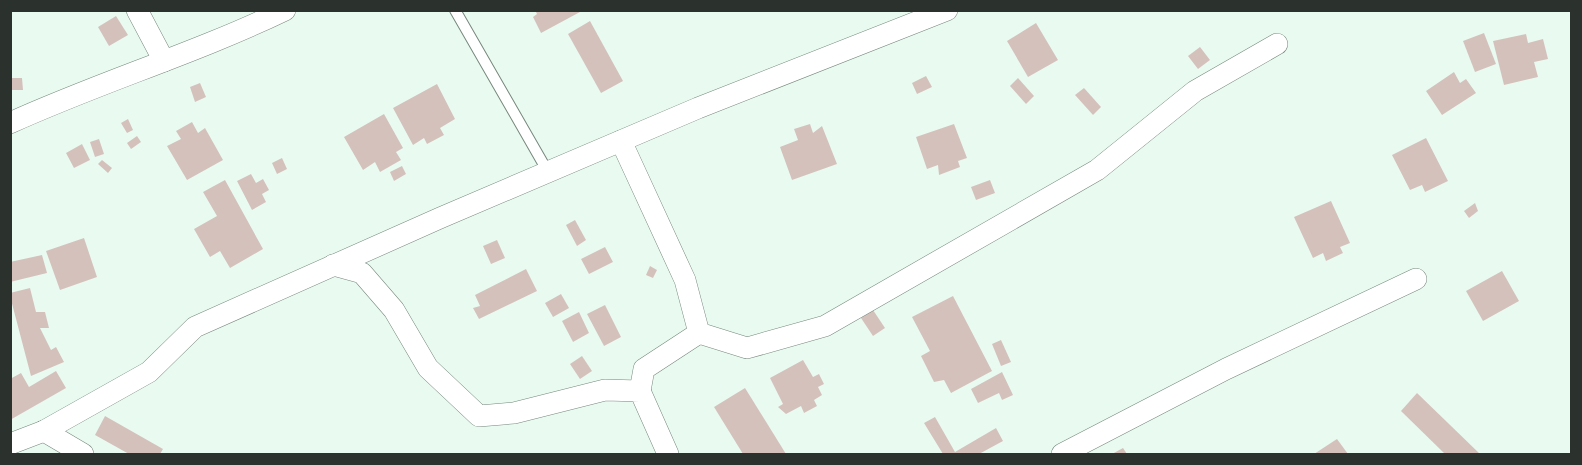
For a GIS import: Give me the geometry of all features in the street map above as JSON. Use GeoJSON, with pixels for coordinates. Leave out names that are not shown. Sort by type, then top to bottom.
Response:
{"type":"FeatureCollection","features":[{"type":"Feature","properties":{"kind":"street"},"geometry":{"type":"LineString","coordinates":[[137,10],[164,61]]}},
{"type":"Feature","properties":{"kind":"street"},"geometry":{"type":"LineString","coordinates":[[10,123],[285,10]]}},
{"type":"Feature","properties":{"kind":"street"},"geometry":{"type":"LineString","coordinates":[[10,444],[45,431],[149,372],[195,327],[621,141],[947,10]]}},
{"type":"Feature","properties":{"kind":"street"},"geometry":{"type":"LineString","coordinates":[[699,333],[747,348],[825,327],[1096,170],[1195,91],[1277,44]]}},
{"type":"Feature","properties":{"kind":"street"},"geometry":{"type":"LineString","coordinates":[[621,141],[685,280],[699,333]]}},
{"type":"Feature","properties":{"kind":"street"},"geometry":{"type":"LineString","coordinates":[[333,265],[362,273],[394,310],[428,368],[479,416],[514,413],[605,390],[640,391]]}},
{"type":"Feature","properties":{"kind":"street"},"geometry":{"type":"LineString","coordinates":[[1062,454],[1226,369],[1416,279]]}},
{"type":"Feature","properties":{"kind":"street"},"geometry":{"type":"LineString","coordinates":[[668,454],[640,391],[644,369],[699,333]]}},
{"type":"Feature","properties":{"kind":"street"},"geometry":{"type":"LineString","coordinates":[[45,431],[83,454]]}},
{"type":"Feature","properties":{"kind":"lane"},"geometry":{"type":"LineString","coordinates":[[455,10],[548,172]]}},
{"type":"Feature","properties":{"kind":"building"},"geometry":{"type":"Polygon","coordinates":[[[535,10],[579,10],[580,12],[541,33],[533,17],[537,14],[535,10]]]}},
{"type":"Feature","properties":{"kind":"building"},"geometry":{"type":"Polygon","coordinates":[[[116,16],[128,35],[109,46],[98,27],[116,16]]]}},
{"type":"Feature","properties":{"kind":"building"},"geometry":{"type":"Polygon","coordinates":[[[590,21],[623,81],[601,93],[568,34],[590,21]]]}},
{"type":"Feature","properties":{"kind":"building"},"geometry":{"type":"Polygon","coordinates":[[[1036,23],[1058,60],[1028,77],[1007,41],[1036,23]]]}},
{"type":"Feature","properties":{"kind":"building"},"geometry":{"type":"Polygon","coordinates":[[[1484,33],[1496,64],[1475,72],[1463,41],[1484,33]]]}},
{"type":"Feature","properties":{"kind":"building"},"geometry":{"type":"Polygon","coordinates":[[[1526,34],[1528,43],[1543,39],[1548,59],[1534,62],[1538,77],[1504,85],[1493,41],[1526,34]]]}},
{"type":"Feature","properties":{"kind":"building"},"geometry":{"type":"Polygon","coordinates":[[[1200,47],[1210,60],[1198,69],[1188,56],[1200,47]]]}},
{"type":"Feature","properties":{"kind":"building"},"geometry":{"type":"Polygon","coordinates":[[[1454,72],[1460,83],[1466,79],[1476,93],[1442,115],[1426,91],[1454,72]]]}},
{"type":"Feature","properties":{"kind":"building"},"geometry":{"type":"Polygon","coordinates":[[[926,76],[932,87],[917,94],[912,83],[926,76]]]}},
{"type":"Feature","properties":{"kind":"building"},"geometry":{"type":"Polygon","coordinates":[[[11,78],[22,78],[23,90],[12,90],[11,78]]]}},
{"type":"Feature","properties":{"kind":"building"},"geometry":{"type":"Polygon","coordinates":[[[1018,78],[1034,96],[1026,104],[1010,86],[1018,78]]]}},
{"type":"Feature","properties":{"kind":"building"},"geometry":{"type":"Polygon","coordinates":[[[200,83],[206,97],[195,102],[190,87],[200,83]]]}},
{"type":"Feature","properties":{"kind":"building"},"geometry":{"type":"Polygon","coordinates":[[[437,84],[455,119],[440,128],[444,135],[427,144],[424,138],[413,145],[393,108],[437,84]]]}},
{"type":"Feature","properties":{"kind":"building"},"geometry":{"type":"Polygon","coordinates":[[[1084,88],[1101,107],[1093,115],[1075,95],[1084,88]]]}},
{"type":"Feature","properties":{"kind":"building"},"geometry":{"type":"Polygon","coordinates":[[[384,114],[403,148],[396,152],[401,160],[380,172],[375,162],[363,170],[344,137],[384,114]]]}},
{"type":"Feature","properties":{"kind":"building"},"geometry":{"type":"Polygon","coordinates":[[[128,119],[133,130],[127,133],[121,123],[128,119]]]}},
{"type":"Feature","properties":{"kind":"building"},"geometry":{"type":"Polygon","coordinates":[[[192,122],[198,133],[205,128],[223,160],[187,180],[167,146],[181,139],[176,131],[192,122]]]}},
{"type":"Feature","properties":{"kind":"building"},"geometry":{"type":"Polygon","coordinates":[[[810,124],[813,133],[822,126],[837,164],[792,180],[780,147],[798,140],[794,129],[810,124]]]}},
{"type":"Feature","properties":{"kind":"building"},"geometry":{"type":"Polygon","coordinates":[[[954,124],[967,158],[958,161],[960,167],[939,175],[938,165],[927,169],[916,137],[954,124]]]}},
{"type":"Feature","properties":{"kind":"building"},"geometry":{"type":"Polygon","coordinates":[[[137,136],[141,142],[131,149],[127,143],[137,136]]]}},
{"type":"Feature","properties":{"kind":"building"},"geometry":{"type":"Polygon","coordinates":[[[1426,138],[1448,181],[1425,192],[1422,185],[1410,190],[1392,155],[1426,138]]]}},
{"type":"Feature","properties":{"kind":"building"},"geometry":{"type":"Polygon","coordinates":[[[99,139],[104,154],[95,157],[90,142],[99,139]]]}},
{"type":"Feature","properties":{"kind":"building"},"geometry":{"type":"Polygon","coordinates":[[[82,144],[90,160],[74,168],[66,153],[82,144]]]}},
{"type":"Feature","properties":{"kind":"building"},"geometry":{"type":"Polygon","coordinates":[[[282,158],[287,169],[277,174],[272,163],[282,158]]]}},
{"type":"Feature","properties":{"kind":"building"},"geometry":{"type":"Polygon","coordinates":[[[102,160],[112,168],[108,173],[98,164],[102,160]]]}},
{"type":"Feature","properties":{"kind":"building"},"geometry":{"type":"Polygon","coordinates":[[[402,166],[406,174],[394,181],[390,172],[402,166]]]}},
{"type":"Feature","properties":{"kind":"building"},"geometry":{"type":"Polygon","coordinates":[[[251,174],[256,183],[263,179],[269,190],[262,194],[266,202],[252,210],[237,181],[251,174]]]}},
{"type":"Feature","properties":{"kind":"building"},"geometry":{"type":"Polygon","coordinates":[[[225,180],[263,249],[230,268],[220,251],[210,257],[194,229],[217,216],[203,192],[225,180]]]}},
{"type":"Feature","properties":{"kind":"building"},"geometry":{"type":"Polygon","coordinates":[[[990,180],[995,193],[976,200],[971,187],[990,180]]]}},
{"type":"Feature","properties":{"kind":"building"},"geometry":{"type":"Polygon","coordinates":[[[1331,201],[1350,243],[1340,247],[1343,253],[1326,261],[1323,253],[1313,258],[1294,217],[1331,201]]]}},
{"type":"Feature","properties":{"kind":"building"},"geometry":{"type":"Polygon","coordinates":[[[1475,203],[1478,211],[1469,218],[1464,211],[1475,203]]]}},
{"type":"Feature","properties":{"kind":"building"},"geometry":{"type":"Polygon","coordinates":[[[575,220],[586,240],[577,246],[566,225],[575,220]]]}},
{"type":"Feature","properties":{"kind":"building"},"geometry":{"type":"Polygon","coordinates":[[[84,238],[97,277],[60,290],[46,251],[84,238]]]}},
{"type":"Feature","properties":{"kind":"building"},"geometry":{"type":"Polygon","coordinates":[[[497,240],[505,258],[491,264],[483,246],[497,240]]]}},
{"type":"Feature","properties":{"kind":"building"},"geometry":{"type":"Polygon","coordinates":[[[605,247],[613,262],[589,274],[581,259],[605,247]]]}},
{"type":"Feature","properties":{"kind":"building"},"geometry":{"type":"Polygon","coordinates":[[[42,255],[47,273],[10,282],[10,262],[42,255]]]}},
{"type":"Feature","properties":{"kind":"building"},"geometry":{"type":"Polygon","coordinates":[[[650,266],[657,270],[653,278],[646,275],[650,266]]]}},
{"type":"Feature","properties":{"kind":"building"},"geometry":{"type":"Polygon","coordinates":[[[526,269],[537,291],[479,319],[473,308],[480,306],[475,295],[526,269]]]}},
{"type":"Feature","properties":{"kind":"building"},"geometry":{"type":"Polygon","coordinates":[[[1502,271],[1519,301],[1483,321],[1466,291],[1502,271]]]}},
{"type":"Feature","properties":{"kind":"building"},"geometry":{"type":"Polygon","coordinates":[[[30,288],[36,312],[45,312],[49,328],[40,328],[51,350],[56,347],[64,362],[31,376],[10,296],[10,293],[30,288]]]}},
{"type":"Feature","properties":{"kind":"building"},"geometry":{"type":"Polygon","coordinates":[[[561,294],[569,308],[553,317],[545,303],[561,294]]]}},
{"type":"Feature","properties":{"kind":"building"},"geometry":{"type":"Polygon","coordinates":[[[953,296],[992,371],[951,393],[944,380],[934,382],[921,356],[930,351],[912,317],[953,296]]]}},
{"type":"Feature","properties":{"kind":"building"},"geometry":{"type":"Polygon","coordinates":[[[605,305],[621,337],[604,346],[587,314],[605,305]]]}},
{"type":"Feature","properties":{"kind":"building"},"geometry":{"type":"Polygon","coordinates":[[[873,310],[885,328],[873,336],[861,318],[873,310]]]}},
{"type":"Feature","properties":{"kind":"building"},"geometry":{"type":"Polygon","coordinates":[[[579,312],[589,333],[573,342],[562,321],[579,312]]]}},
{"type":"Feature","properties":{"kind":"building"},"geometry":{"type":"Polygon","coordinates":[[[1001,340],[1011,362],[1001,366],[992,344],[1001,340]]]}},
{"type":"Feature","properties":{"kind":"building"},"geometry":{"type":"Polygon","coordinates":[[[582,356],[592,371],[580,379],[570,364],[582,356]]]}},
{"type":"Feature","properties":{"kind":"building"},"geometry":{"type":"Polygon","coordinates":[[[803,360],[813,377],[819,374],[824,384],[818,387],[822,395],[814,400],[817,406],[804,413],[801,406],[786,414],[778,407],[783,404],[770,378],[803,360]]]}},
{"type":"Feature","properties":{"kind":"building"},"geometry":{"type":"Polygon","coordinates":[[[56,371],[66,388],[10,420],[10,379],[21,373],[29,387],[56,371]]]}},
{"type":"Feature","properties":{"kind":"building"},"geometry":{"type":"Polygon","coordinates":[[[1002,372],[1013,395],[1002,400],[999,393],[978,403],[971,389],[1002,372]]]}},
{"type":"Feature","properties":{"kind":"building"},"geometry":{"type":"Polygon","coordinates":[[[745,388],[786,454],[743,454],[714,407],[745,388]]]}},
{"type":"Feature","properties":{"kind":"building"},"geometry":{"type":"Polygon","coordinates":[[[1417,393],[1480,454],[1445,454],[1401,411],[1417,393]]]}},
{"type":"Feature","properties":{"kind":"building"},"geometry":{"type":"Polygon","coordinates":[[[105,416],[163,449],[160,454],[129,454],[95,435],[105,416]]]}},
{"type":"Feature","properties":{"kind":"building"},"geometry":{"type":"Polygon","coordinates":[[[935,417],[955,452],[996,428],[1003,441],[979,454],[943,454],[924,423],[935,417]]]}},
{"type":"Feature","properties":{"kind":"building"},"geometry":{"type":"Polygon","coordinates":[[[1337,439],[1348,454],[1314,454],[1337,439]]]}},
{"type":"Feature","properties":{"kind":"building"},"geometry":{"type":"Polygon","coordinates":[[[1123,448],[1127,454],[1112,454],[1123,448]]]}}]}
